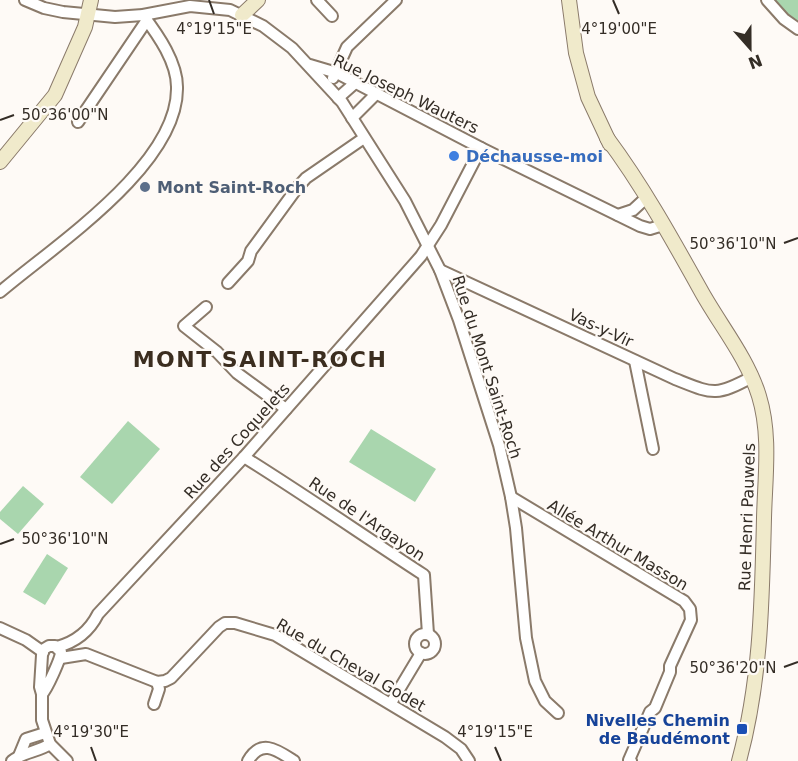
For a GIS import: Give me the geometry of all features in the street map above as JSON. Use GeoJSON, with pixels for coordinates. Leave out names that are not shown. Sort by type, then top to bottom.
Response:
{"type":"FeatureCollection","features":[{"type":"Feature","properties":{"kind":"main road"},"geometry":{"type":"LineString","coordinates":[[242,15],[258,0]]}},
{"type":"Feature","properties":{"kind":"main road","name":"Rue Henri Pauwels"},"geometry":{"type":"LineString","coordinates":[[569,0],[576,53],[588,97],[607,138],[687,264],[752,377],[762,408],[766,430],[762,584],[755,689],[739,761]]}},
{"type":"Feature","properties":{"kind":"main road"},"geometry":{"type":"LineString","coordinates":[[0,162],[56,95],[85,27],[89,7]]}},
{"type":"Feature","properties":{"kind":"street","name":"Rue du Mont Saint-Roch"},"geometry":{"type":"LineString","coordinates":[[26,0],[45,4],[89,7],[115,17],[145,17],[190,6],[230,10],[276,34],[307,62],[338,98],[405,201],[440,270],[459,320],[499,445],[511,497],[526,638],[535,681],[545,701],[558,713]]}},
{"type":"Feature","properties":{"kind":"street"},"geometry":{"type":"LineString","coordinates":[[317,0],[332,16]]}},
{"type":"Feature","properties":{"kind":"street"},"geometry":{"type":"LineString","coordinates":[[327,85],[337,73],[347,47],[396,0]]}},
{"type":"Feature","properties":{"kind":"street"},"geometry":{"type":"LineString","coordinates":[[767,0],[784,19],[798,29]]}},
{"type":"Feature","properties":{"kind":"street"},"geometry":{"type":"LineString","coordinates":[[0,292],[111,201],[137,175],[164,134],[176,103],[178,88],[175,71],[145,17],[78,122]]}},
{"type":"Feature","properties":{"kind":"street","name":"Rue Joseph Wauters"},"geometry":{"type":"LineString","coordinates":[[307,62],[337,73],[480,148],[618,215],[650,229],[661,226]]}},
{"type":"Feature","properties":{"kind":"street"},"geometry":{"type":"LineString","coordinates":[[338,98],[355,83]]}},
{"type":"Feature","properties":{"kind":"street"},"geometry":{"type":"LineString","coordinates":[[352,118],[376,94]]}},
{"type":"Feature","properties":{"kind":"street"},"geometry":{"type":"LineString","coordinates":[[228,283],[248,261],[251,251],[302,183],[364,138]]}},
{"type":"Feature","properties":{"kind":"street","name":"Rue des Coquelets"},"geometry":{"type":"LineString","coordinates":[[58,655],[89,629],[98,614],[244,457],[428,247],[480,148]]}},
{"type":"Feature","properties":{"kind":"street"},"geometry":{"type":"LineString","coordinates":[[618,215],[633,210],[644,199]]}},
{"type":"Feature","properties":{"kind":"street","name":"Vas-y-Vir"},"geometry":{"type":"LineString","coordinates":[[440,270],[635,361],[701,389],[717,392],[729,390],[752,377]]}},
{"type":"Feature","properties":{"kind":"street"},"geometry":{"type":"LineString","coordinates":[[206,307],[184,326],[217,352],[237,373],[286,409]]}},
{"type":"Feature","properties":{"kind":"street"},"geometry":{"type":"LineString","coordinates":[[635,361],[654,449]]}},
{"type":"Feature","properties":{"kind":"street","name":"Rue de l'Argayon"},"geometry":{"type":"LineString","coordinates":[[244,457],[424,575],[428,634],[421,634],[415,639],[415,647],[421,653],[391,704]]}},
{"type":"Feature","properties":{"kind":"street","name":"Allée Arthur Masson"},"geometry":{"type":"LineString","coordinates":[[511,497],[684,601],[690,609],[691,620],[670,666],[670,672],[655,708],[650,712],[630,760]]}},
{"type":"Feature","properties":{"kind":"street","name":"Rue du Cheval Godet"},"geometry":{"type":"LineString","coordinates":[[157,682],[171,678],[219,627],[225,623],[235,622],[275,635],[445,737],[461,749],[470,761]]}},
{"type":"Feature","properties":{"kind":"street"},"geometry":{"type":"LineString","coordinates":[[0,628],[26,640],[51,664],[58,655]]}},
{"type":"Feature","properties":{"kind":"street"},"geometry":{"type":"LineString","coordinates":[[72,642],[81,644],[86,654]]}},
{"type":"Feature","properties":{"kind":"street"},"geometry":{"type":"LineString","coordinates":[[67,761],[50,744],[42,720],[40,687],[43,655],[49,646],[58,655],[86,654],[157,682],[159,690],[154,704]]}},
{"type":"Feature","properties":{"kind":"street"},"geometry":{"type":"LineString","coordinates":[[42,694],[47,689],[58,655]]}},
{"type":"Feature","properties":{"kind":"street"},"geometry":{"type":"LineString","coordinates":[[15,758],[26,739],[45,733]]}},
{"type":"Feature","properties":{"kind":"street"},"geometry":{"type":"LineString","coordinates":[[15,758],[50,744]]}},
{"type":"Feature","properties":{"kind":"street"},"geometry":{"type":"LineString","coordinates":[[248,761],[256,751],[266,747],[275,749],[294,761]]}},
{"type":"Feature","properties":{"kind":"green space"},"geometry":{"type":"Polygon","coordinates":[[[768,0],[798,0],[798,29],[768,0]]]}},
{"type":"Feature","properties":{"kind":"green space"},"geometry":{"type":"Polygon","coordinates":[[[128,421],[160,449],[112,504],[80,477],[128,421]]]}},
{"type":"Feature","properties":{"kind":"green space"},"geometry":{"type":"Polygon","coordinates":[[[371,429],[436,469],[415,502],[349,462],[371,429]]]}},
{"type":"Feature","properties":{"kind":"green space"},"geometry":{"type":"Polygon","coordinates":[[[23,486],[44,504],[18,534],[0,519],[0,512],[23,486]]]}},
{"type":"Feature","properties":{"kind":"green space"},"geometry":{"type":"Polygon","coordinates":[[[47,554],[68,568],[45,605],[23,592],[47,554]]]}},
{"type":"Feature","properties":{"kind":"place","name":"Déchausse-moi"},"geometry":{"type":"Point","coordinates":[454,156]}},
{"type":"Feature","properties":{"kind":"place","name":"Mont Saint-Roch"},"geometry":{"type":"Point","coordinates":[145,187]}},
{"type":"Feature","properties":{"kind":"place","name":"Nivelles Chemin de Baudémont"},"geometry":{"type":"Point","coordinates":[742,729]}},
{"type":"Feature","properties":{"kind":"district","name":"MONT SAINT-ROCH"},"geometry":{"type":"Point","coordinates":[260,359]}}]}
